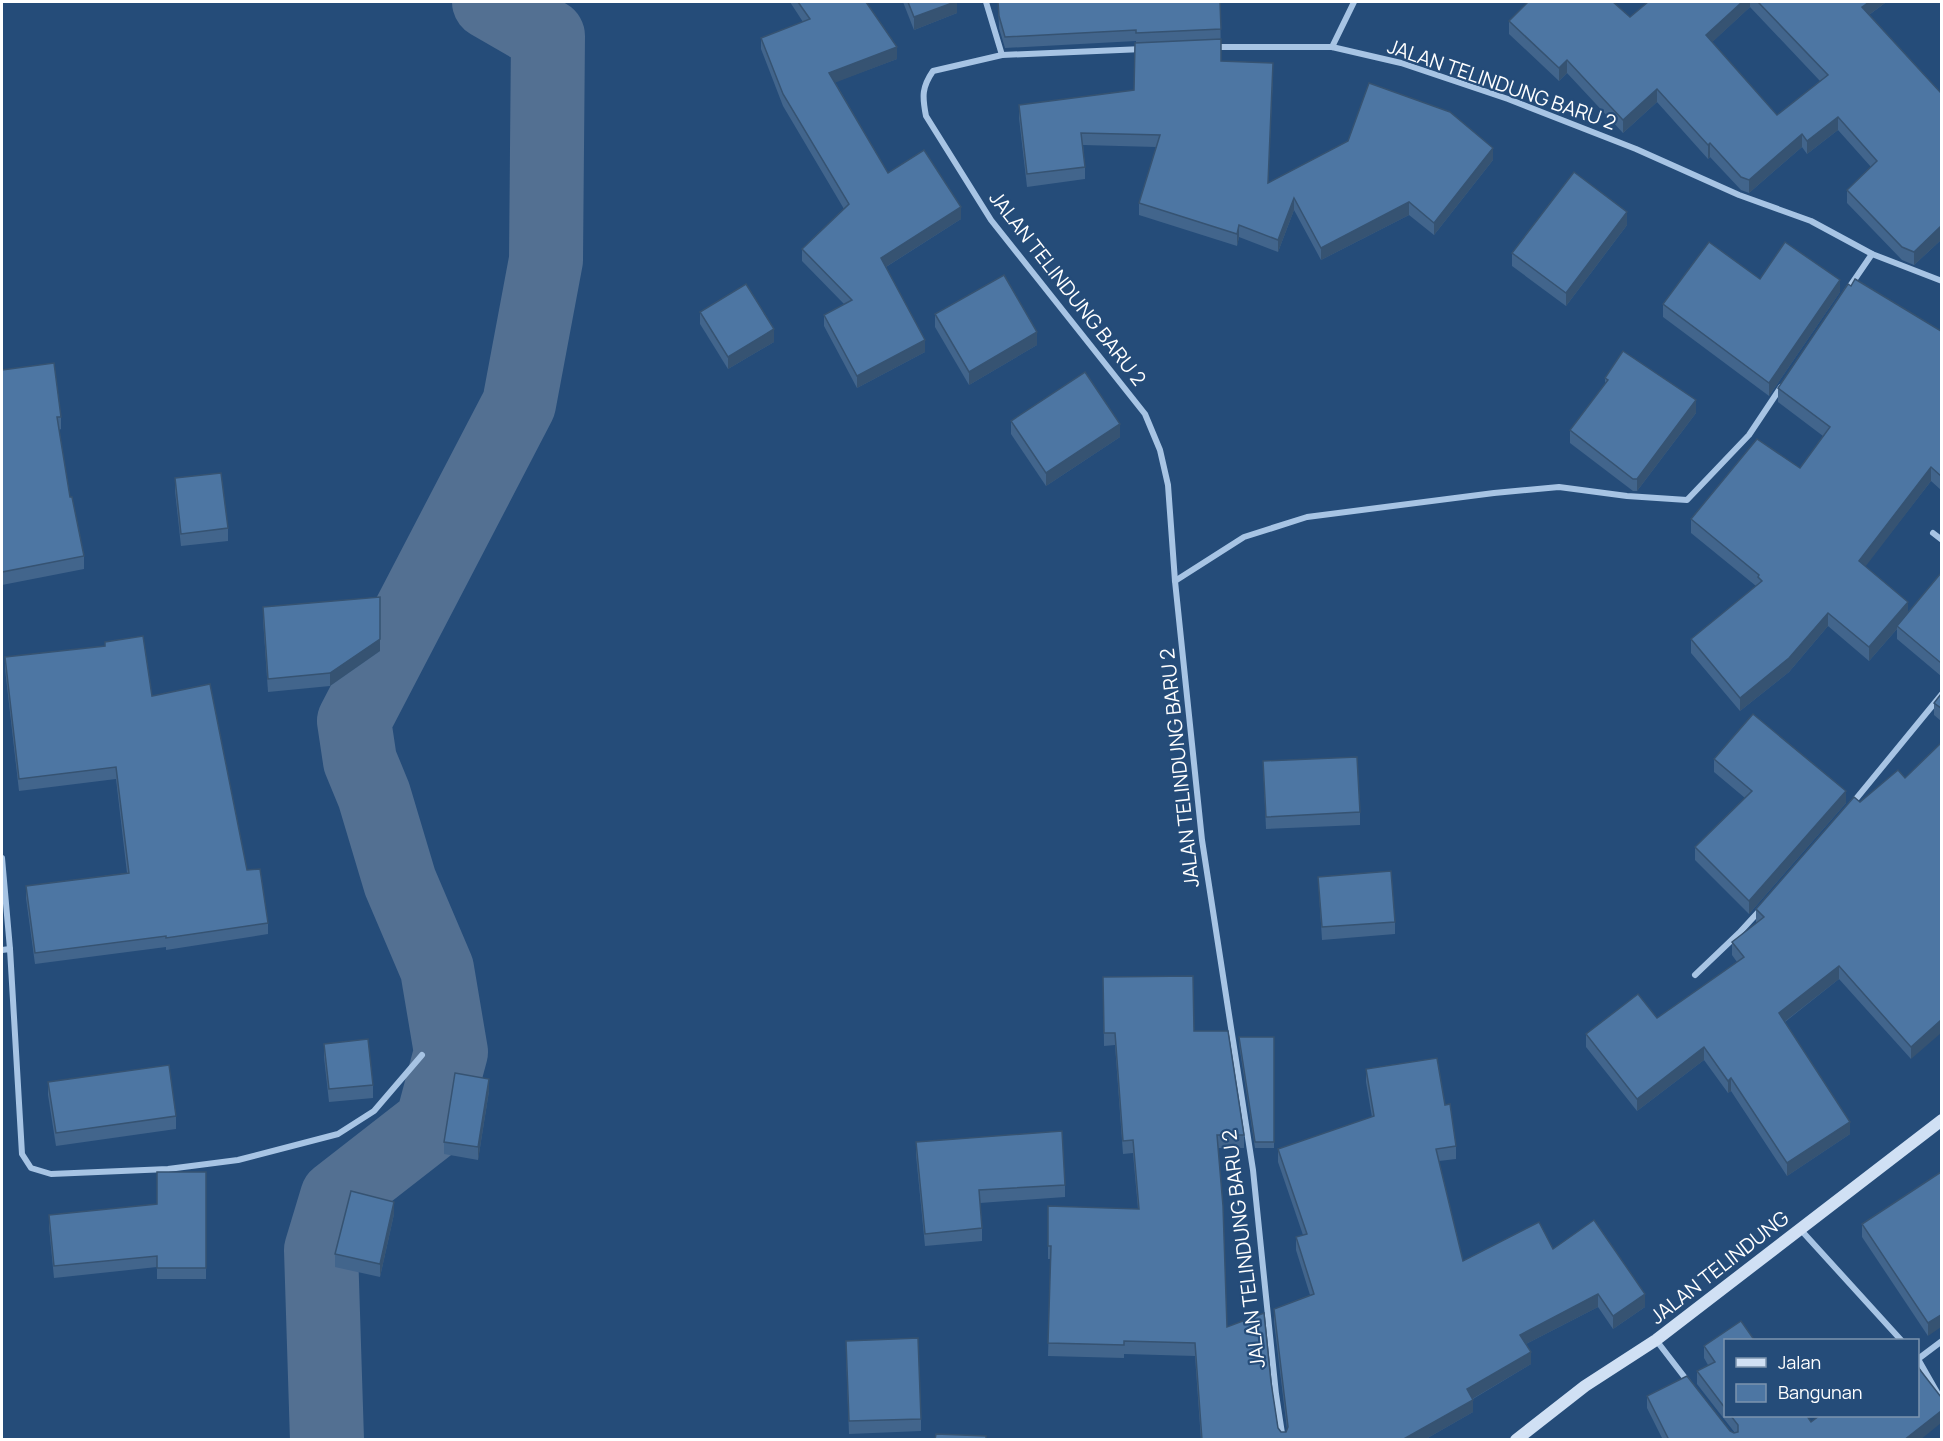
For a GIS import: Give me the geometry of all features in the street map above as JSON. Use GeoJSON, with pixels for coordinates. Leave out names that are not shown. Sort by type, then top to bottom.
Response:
{"type":"FeatureCollection","features":[{"type":"Feature","properties":{"kind":"main road","name":"JALAN TELINDUNG"},"geometry":{"type":"LineString","coordinates":[[1516,1440],[1586,1386],[1656,1341],[1941,1120]]}},
{"type":"Feature","properties":{"kind":"street"},"geometry":{"type":"LineString","coordinates":[[986,2],[1002,55]]}},
{"type":"Feature","properties":{"kind":"street"},"geometry":{"type":"LineString","coordinates":[[1332,47],[1354,2]]}},
{"type":"Feature","properties":{"kind":"street","name":"JALAN TELINDUNG BARU 2"},"geometry":{"type":"LineString","coordinates":[[1208,47],[1254,45],[1332,47],[1401,63],[1508,99],[1636,149],[1739,195],[1811,221],[1872,254],[1941,281]]}},
{"type":"Feature","properties":{"kind":"street","name":"JALAN TELINDUNG BARU 2"},"geometry":{"type":"LineString","coordinates":[[1150,49],[1002,55],[933,70],[925,83],[923,99],[926,116],[991,220],[1145,414],[1160,450],[1168,485],[1175,581],[1202,840],[1253,1170],[1276,1394],[1283,1440]]}},
{"type":"Feature","properties":{"kind":"street"},"geometry":{"type":"LineString","coordinates":[[1840,302],[1872,254]]}},
{"type":"Feature","properties":{"kind":"street"},"geometry":{"type":"LineString","coordinates":[[1175,581],[1244,537],[1307,517],[1494,493],[1559,488],[1687,500],[1749,435],[1788,378]]}},
{"type":"Feature","properties":{"kind":"street"},"geometry":{"type":"LineString","coordinates":[[1933,533],[1941,540]]}},
{"type":"Feature","properties":{"kind":"street"},"geometry":{"type":"LineString","coordinates":[[1844,814],[1941,694]]}},
{"type":"Feature","properties":{"kind":"street"},"geometry":{"type":"LineString","coordinates":[[2,858],[22,1154],[31,1168],[51,1174],[168,1169],[238,1160],[338,1134],[374,1110],[422,1055]]}},
{"type":"Feature","properties":{"kind":"street"},"geometry":{"type":"LineString","coordinates":[[1695,975],[1739,933],[1769,899]]}},
{"type":"Feature","properties":{"kind":"street"},"geometry":{"type":"LineString","coordinates":[[2,950],[10,950]]}},
{"type":"Feature","properties":{"kind":"street"},"geometry":{"type":"LineString","coordinates":[[1800,1229],[1899,1339]]}},
{"type":"Feature","properties":{"kind":"street"},"geometry":{"type":"LineString","coordinates":[[1656,1341],[1691,1386]]}},
{"type":"Feature","properties":{"kind":"street"},"geometry":{"type":"LineString","coordinates":[[1919,1358],[1941,1341]]}},
{"type":"Feature","properties":{"kind":"street"},"geometry":{"type":"LineString","coordinates":[[1919,1361],[1941,1401]]}},
{"type":"Feature","properties":{"kind":"building"},"geometry":{"type":"Polygon","coordinates":[[[798,2],[866,2],[897,47],[829,73],[888,173],[924,150],[961,207],[881,258],[925,340],[857,376],[824,315],[852,300],[802,249],[849,204],[783,94],[761,38],[810,19],[798,2]]]}},
{"type":"Feature","properties":{"kind":"building"},"geometry":{"type":"Polygon","coordinates":[[[908,2],[955,2],[914,17],[908,2]]]}},
{"type":"Feature","properties":{"kind":"building"},"geometry":{"type":"Polygon","coordinates":[[[998,2],[1220,2],[1221,29],[1136,33],[1136,30],[1005,37],[998,2]]]}},
{"type":"Feature","properties":{"kind":"building"},"geometry":{"type":"Polygon","coordinates":[[[1528,2],[1613,2],[1630,17],[1648,2],[1742,2],[1706,35],[1777,115],[1828,75],[1758,2],[1869,2],[1862,7],[1941,93],[1941,226],[1914,252],[1902,247],[1847,190],[1877,161],[1838,117],[1807,141],[1802,134],[1749,180],[1741,177],[1710,143],[1708,145],[1657,89],[1623,120],[1567,60],[1559,68],[1509,21],[1528,2]]]}},
{"type":"Feature","properties":{"kind":"building"},"geometry":{"type":"Polygon","coordinates":[[[1221,39],[1221,61],[1273,63],[1268,183],[1348,141],[1369,83],[1450,112],[1493,148],[1434,223],[1409,202],[1321,248],[1294,198],[1278,240],[1239,225],[1237,234],[1139,203],[1160,135],[1081,133],[1085,167],[1027,174],[1019,105],[1134,90],[1135,43],[1221,39]]]}},
{"type":"Feature","properties":{"kind":"building"},"geometry":{"type":"Polygon","coordinates":[[[1574,172],[1627,212],[1566,293],[1512,253],[1574,172]]]}},
{"type":"Feature","properties":{"kind":"building"},"geometry":{"type":"Polygon","coordinates":[[[1709,242],[1760,279],[1785,242],[1840,280],[1769,383],[1663,304],[1709,242]]]}},
{"type":"Feature","properties":{"kind":"building"},"geometry":{"type":"Polygon","coordinates":[[[1004,275],[1037,332],[969,372],[935,314],[1004,275]]]}},
{"type":"Feature","properties":{"kind":"building"},"geometry":{"type":"Polygon","coordinates":[[[1855,279],[1941,331],[1941,476],[1931,467],[1859,561],[1908,602],[1869,647],[1828,613],[1789,658],[1740,698],[1691,639],[1762,581],[1759,575],[1691,519],[1757,439],[1800,468],[1830,427],[1778,388],[1848,284],[1851,286],[1855,279]]]}},
{"type":"Feature","properties":{"kind":"building"},"geometry":{"type":"Polygon","coordinates":[[[746,284],[774,329],[728,357],[700,312],[746,284]]]}},
{"type":"Feature","properties":{"kind":"building"},"geometry":{"type":"Polygon","coordinates":[[[1623,351],[1696,400],[1637,479],[1633,479],[1570,430],[1608,380],[1605,378],[1623,351]]]}},
{"type":"Feature","properties":{"kind":"building"},"geometry":{"type":"Polygon","coordinates":[[[54,363],[61,417],[57,417],[70,497],[72,497],[84,556],[2,572],[2,370],[54,363]]]}},
{"type":"Feature","properties":{"kind":"building"},"geometry":{"type":"Polygon","coordinates":[[[1085,372],[1120,424],[1046,473],[1011,421],[1085,372]]]}},
{"type":"Feature","properties":{"kind":"building"},"geometry":{"type":"Polygon","coordinates":[[[221,473],[228,528],[181,534],[175,478],[221,473]]]}},
{"type":"Feature","properties":{"kind":"building"},"geometry":{"type":"Polygon","coordinates":[[[1941,573],[1941,663],[1897,626],[1941,573]]]}},
{"type":"Feature","properties":{"kind":"building"},"geometry":{"type":"Polygon","coordinates":[[[380,597],[380,639],[330,673],[268,679],[263,607],[380,597]]]}},
{"type":"Feature","properties":{"kind":"building"},"geometry":{"type":"Polygon","coordinates":[[[143,636],[152,696],[210,684],[247,870],[260,869],[268,923],[166,938],[166,936],[35,953],[26,886],[129,873],[116,767],[19,779],[5,657],[105,646],[105,642],[143,636]]]}},
{"type":"Feature","properties":{"kind":"building"},"geometry":{"type":"Polygon","coordinates":[[[1941,694],[1941,708],[1934,703],[1941,694]]]}},
{"type":"Feature","properties":{"kind":"building"},"geometry":{"type":"Polygon","coordinates":[[[1753,714],[1846,791],[1749,901],[1695,847],[1752,791],[1714,759],[1753,714]]]}},
{"type":"Feature","properties":{"kind":"building"},"geometry":{"type":"Polygon","coordinates":[[[1941,743],[1941,1020],[1911,1047],[1839,966],[1779,1013],[1850,1122],[1787,1163],[1731,1078],[1728,1081],[1704,1047],[1637,1099],[1586,1034],[1638,994],[1657,1018],[1744,957],[1732,942],[1764,917],[1756,909],[1854,797],[1860,802],[1898,770],[1905,778],[1941,743]]]}},
{"type":"Feature","properties":{"kind":"building"},"geometry":{"type":"Polygon","coordinates":[[[1357,757],[1360,812],[1266,817],[1263,761],[1357,757]]]}},
{"type":"Feature","properties":{"kind":"building"},"geometry":{"type":"Polygon","coordinates":[[[1391,871],[1395,922],[1322,927],[1318,877],[1391,871]]]}},
{"type":"Feature","properties":{"kind":"building"},"geometry":{"type":"Polygon","coordinates":[[[1193,976],[1194,1031],[1228,1031],[1244,1135],[1217,1135],[1223,1206],[1227,1327],[1264,1313],[1271,1382],[1278,1428],[1281,1432],[1286,1432],[1288,1427],[1274,1309],[1314,1294],[1296,1237],[1307,1234],[1278,1149],[1374,1116],[1366,1069],[1437,1058],[1445,1105],[1450,1104],[1456,1146],[1436,1149],[1463,1261],[1539,1222],[1553,1249],[1594,1220],[1645,1294],[1613,1316],[1598,1294],[1520,1335],[1531,1352],[1467,1389],[1473,1400],[1402,1440],[1202,1440],[1195,1343],[1124,1341],[1124,1345],[1048,1343],[1051,1246],[1048,1246],[1048,1206],[1139,1209],[1133,1140],[1123,1141],[1115,1033],[1104,1033],[1103,977],[1193,976]]]}},
{"type":"Feature","properties":{"kind":"building"},"geometry":{"type":"Polygon","coordinates":[[[1239,1037],[1274,1037],[1274,1142],[1255,1142],[1239,1037]]]}},
{"type":"Feature","properties":{"kind":"building"},"geometry":{"type":"Polygon","coordinates":[[[368,1039],[373,1085],[329,1089],[324,1044],[368,1039]]]}},
{"type":"Feature","properties":{"kind":"building"},"geometry":{"type":"Polygon","coordinates":[[[169,1065],[176,1116],[56,1133],[48,1082],[169,1065]]]}},
{"type":"Feature","properties":{"kind":"building"},"geometry":{"type":"Polygon","coordinates":[[[455,1073],[489,1079],[478,1147],[444,1142],[455,1073]]]}},
{"type":"Feature","properties":{"kind":"building"},"geometry":{"type":"Polygon","coordinates":[[[1062,1131],[1065,1185],[979,1190],[982,1228],[925,1234],[916,1142],[1062,1131]]]}},
{"type":"Feature","properties":{"kind":"building"},"geometry":{"type":"Polygon","coordinates":[[[157,1172],[206,1172],[206,1268],[157,1268],[157,1256],[54,1266],[49,1215],[157,1204],[157,1172]]]}},
{"type":"Feature","properties":{"kind":"building"},"geometry":{"type":"Polygon","coordinates":[[[1941,1172],[1941,1315],[1928,1323],[1862,1224],[1941,1172]]]}},
{"type":"Feature","properties":{"kind":"building"},"geometry":{"type":"Polygon","coordinates":[[[351,1191],[394,1202],[380,1264],[335,1254],[351,1191]]]}},
{"type":"Feature","properties":{"kind":"building"},"geometry":{"type":"Polygon","coordinates":[[[1741,1321],[1754,1339],[1724,1339],[1724,1407],[1697,1371],[1715,1362],[1704,1346],[1741,1321]]]}},
{"type":"Feature","properties":{"kind":"building"},"geometry":{"type":"Polygon","coordinates":[[[918,1338],[921,1419],[849,1421],[846,1341],[918,1338]]]}},
{"type":"Feature","properties":{"kind":"building"},"geometry":{"type":"Polygon","coordinates":[[[1919,1369],[1941,1397],[1941,1411],[1904,1440],[1669,1440],[1647,1396],[1687,1376],[1730,1431],[1734,1433],[1738,1432],[1738,1425],[1732,1417],[1808,1417],[1811,1422],[1818,1417],[1919,1417],[1919,1369]]]}},
{"type":"Feature","properties":{"kind":"building"},"geometry":{"type":"Polygon","coordinates":[[[936,1434],[986,1436],[986,1440],[935,1440],[936,1434]]]}},
{"type":"Feature","properties":{"kind":"waterway"},"geometry":{"type":"LineString","coordinates":[[327,1440],[321,1250],[337,1197],[432,1123],[451,1052],[437,969],[400,882],[374,795],[360,761],[354,721],[519,404],[546,260],[548,36],[489,2]]}}]}
